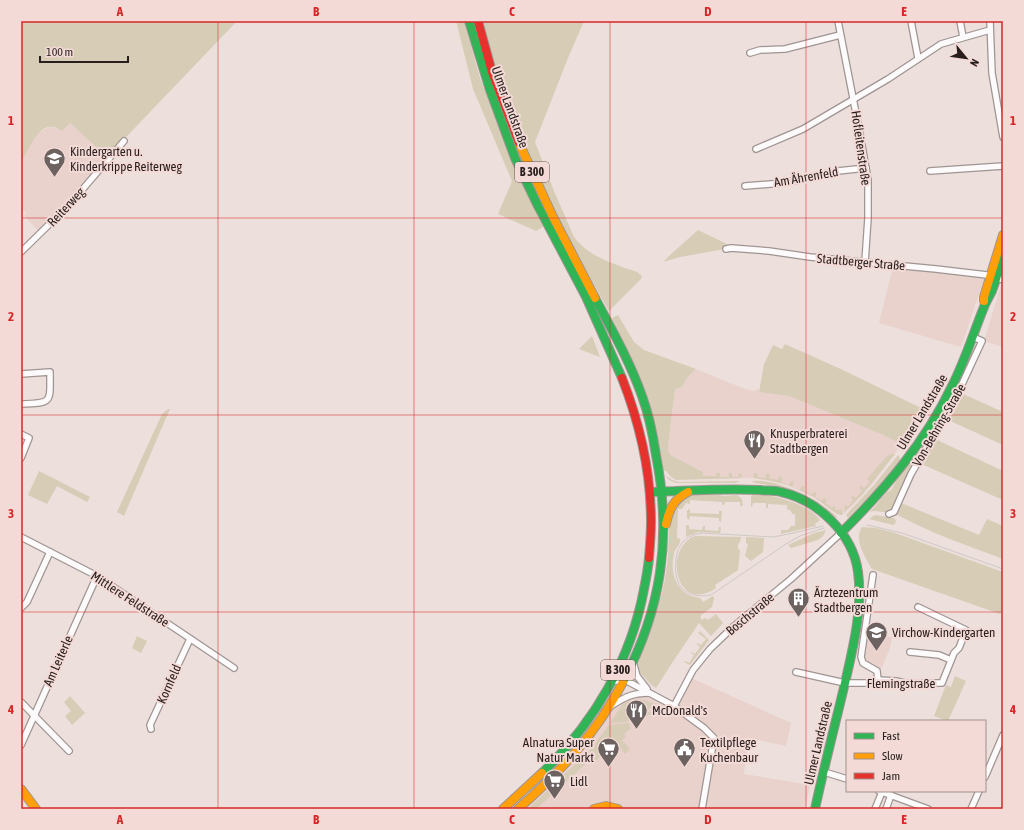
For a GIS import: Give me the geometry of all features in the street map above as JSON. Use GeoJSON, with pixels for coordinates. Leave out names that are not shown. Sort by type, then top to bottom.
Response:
{"type":"FeatureCollection","features":[{"type":"Feature","properties":{"kind":"main road","name":"Ulmer Landstraße"},"geometry":{"type":"LineString","coordinates":[[469,21],[485,77],[516,158],[599,325],[631,400],[646,454],[651,492],[731,488],[780,492],[794,496],[814,507],[827,517],[841,533],[854,557],[858,570],[859,584],[857,619],[845,682],[815,809]]}},
{"type":"Feature","properties":{"kind":"main road","name":"B 300"},"geometry":{"type":"LineString","coordinates":[[478,21],[492,71],[522,152],[554,219],[621,348],[640,391],[653,436],[662,492],[664,534],[660,574],[644,635],[633,662],[608,708],[577,751],[538,792],[518,809]]}},
{"type":"Feature","properties":{"kind":"main road","name":"Ulmer Landstraße"},"geometry":{"type":"LineString","coordinates":[[841,533],[878,495],[907,460],[926,432],[956,380],[984,306],[984,297],[996,278],[998,250],[1002,238]]}},
{"type":"Feature","properties":{"kind":"main road"},"geometry":{"type":"LineString","coordinates":[[664,534],[669,510],[672,504],[682,494],[691,490]]}},
{"type":"Feature","properties":{"kind":"main road","name":"B 300"},"geometry":{"type":"LineString","coordinates":[[503,809],[529,787],[565,751],[594,712],[613,681],[628,646],[644,591],[650,553],[651,492]]}},
{"type":"Feature","properties":{"kind":"main road"},"geometry":{"type":"LineString","coordinates":[[22,792],[36,809]]}},
{"type":"Feature","properties":{"kind":"main road"},"geometry":{"type":"LineString","coordinates":[[594,809],[609,806],[618,809]]}},
{"type":"Feature","properties":{"kind":"street","name":"Hofleitenstraße"},"geometry":{"type":"LineString","coordinates":[[838,21],[866,168],[868,210],[864,262]]}},
{"type":"Feature","properties":{"kind":"street"},"geometry":{"type":"LineString","coordinates":[[911,21],[918,58]]}},
{"type":"Feature","properties":{"kind":"street"},"geometry":{"type":"LineString","coordinates":[[960,21],[963,37]]}},
{"type":"Feature","properties":{"kind":"street"},"geometry":{"type":"LineString","coordinates":[[990,21],[993,80],[1003,137]]}},
{"type":"Feature","properties":{"kind":"street"},"geometry":{"type":"LineString","coordinates":[[756,149],[803,129],[888,79],[941,44],[990,30]]}},
{"type":"Feature","properties":{"kind":"street"},"geometry":{"type":"LineString","coordinates":[[750,53],[760,50],[785,49],[840,35]]}},
{"type":"Feature","properties":{"kind":"street","name":"Reiterweg"},"geometry":{"type":"LineString","coordinates":[[21,252],[70,204],[124,141]]}},
{"type":"Feature","properties":{"kind":"street"},"geometry":{"type":"LineString","coordinates":[[930,171],[1003,166]]}},
{"type":"Feature","properties":{"kind":"street","name":"Am Ährenfeld"},"geometry":{"type":"LineString","coordinates":[[745,186],[783,182],[838,171],[866,168]]}},
{"type":"Feature","properties":{"kind":"street","name":"Stadtberger Straße"},"geometry":{"type":"LineString","coordinates":[[726,249],[731,248],[769,251],[810,257],[936,269],[996,278]]}},
{"type":"Feature","properties":{"kind":"street","name":"Von-Behring-Straße"},"geometry":{"type":"LineString","coordinates":[[889,514],[894,512],[911,474],[946,416],[968,372],[982,341],[973,338]]}},
{"type":"Feature","properties":{"kind":"street"},"geometry":{"type":"LineString","coordinates":[[21,374],[50,372],[50,394],[46,402],[42,404],[21,404]]}},
{"type":"Feature","properties":{"kind":"street"},"geometry":{"type":"LineString","coordinates":[[21,434],[29,438],[21,458]]}},
{"type":"Feature","properties":{"kind":"street","name":"Boschstraße"},"geometry":{"type":"LineString","coordinates":[[674,706],[696,666],[710,649],[734,626],[791,580],[841,533]]}},
{"type":"Feature","properties":{"kind":"street","name":"Mittlere Feldstraße"},"geometry":{"type":"LineString","coordinates":[[21,537],[97,576],[234,668]]}},
{"type":"Feature","properties":{"kind":"street"},"geometry":{"type":"LineString","coordinates":[[21,608],[27,602],[50,552]]}},
{"type":"Feature","properties":{"kind":"street","name":"Am Leiterle"},"geometry":{"type":"LineString","coordinates":[[21,745],[97,576]]}},
{"type":"Feature","properties":{"kind":"street"},"geometry":{"type":"LineString","coordinates":[[873,576],[861,657],[865,664],[877,671],[878,680]]}},
{"type":"Feature","properties":{"kind":"street","name":"Flemingstraße"},"geometry":{"type":"LineString","coordinates":[[845,682],[871,683],[878,680],[904,683],[942,683],[954,653],[959,648],[966,630],[918,607]]}},
{"type":"Feature","properties":{"kind":"street","name":"Kornfeld"},"geometry":{"type":"LineString","coordinates":[[151,729],[150,725],[190,639]]}},
{"type":"Feature","properties":{"kind":"street"},"geometry":{"type":"LineString","coordinates":[[910,652],[939,655],[951,660]]}},
{"type":"Feature","properties":{"kind":"street"},"geometry":{"type":"LineString","coordinates":[[633,662],[638,676],[649,693]]}},
{"type":"Feature","properties":{"kind":"street"},"geometry":{"type":"LineString","coordinates":[[796,672],[845,682]]}},
{"type":"Feature","properties":{"kind":"street"},"geometry":{"type":"LineString","coordinates":[[613,681],[632,683],[674,706],[704,728],[714,738],[702,809]]}},
{"type":"Feature","properties":{"kind":"street"},"geometry":{"type":"LineString","coordinates":[[608,708],[627,696],[637,693],[649,693]]}},
{"type":"Feature","properties":{"kind":"street"},"geometry":{"type":"LineString","coordinates":[[21,702],[69,751]]}},
{"type":"Feature","properties":{"kind":"street"},"geometry":{"type":"LineString","coordinates":[[986,775],[1003,735]]}},
{"type":"Feature","properties":{"kind":"street"},"geometry":{"type":"LineString","coordinates":[[824,772],[846,779]]}},
{"type":"Feature","properties":{"kind":"street"},"geometry":{"type":"LineString","coordinates":[[875,809],[881,792]]}},
{"type":"Feature","properties":{"kind":"street"},"geometry":{"type":"LineString","coordinates":[[884,792],[928,809]]}},
{"type":"Feature","properties":{"kind":"street"},"geometry":{"type":"LineString","coordinates":[[972,809],[979,792]]}},
{"type":"Feature","properties":{"kind":"street"},"geometry":{"type":"LineString","coordinates":[[886,809],[891,795]]}},
{"type":"Feature","properties":{"kind":"shaded area"},"geometry":{"type":"Polygon","coordinates":[[[21,21],[237,21],[107,157],[70,123],[62,131],[54,127],[47,127],[42,130],[32,142],[21,161],[21,21]]]}},
{"type":"Feature","properties":{"kind":"shaded area"},"geometry":{"type":"Polygon","coordinates":[[[456,21],[464,21],[480,78],[512,162],[543,227],[536,231],[498,214],[512,181],[473,89],[456,21]]]}},
{"type":"Feature","properties":{"kind":"shaded area"},"geometry":{"type":"Polygon","coordinates":[[[481,21],[584,21],[535,142],[574,237],[594,255],[637,272],[642,276],[641,279],[609,311],[583,266],[534,169],[508,106],[481,21]]]}},
{"type":"Feature","properties":{"kind":"shaded area","name":"Kindergarten u. Kinderkrippe Reiterweg"},"geometry":{"type":"Polygon","coordinates":[[[70,123],[107,157],[40,233],[24,215],[26,213],[21,207],[21,161],[34,137],[41,131],[50,127],[59,129],[70,123]]]}},
{"type":"Feature","properties":{"kind":"shaded area"},"geometry":{"type":"Polygon","coordinates":[[[698,230],[725,243],[727,245],[725,249],[680,257],[663,262],[669,256],[698,230]]]}},
{"type":"Feature","properties":{"kind":"shaded area"},"geometry":{"type":"Polygon","coordinates":[[[893,267],[983,277],[984,279],[961,347],[879,323],[893,267]]]}},
{"type":"Feature","properties":{"kind":"shaded area"},"geometry":{"type":"Polygon","coordinates":[[[1003,282],[1003,347],[984,341],[1003,282]]]}},
{"type":"Feature","properties":{"kind":"shaded area"},"geometry":{"type":"Polygon","coordinates":[[[618,315],[634,342],[644,350],[696,369],[687,378],[682,387],[675,389],[668,446],[669,453],[703,472],[703,476],[716,476],[716,473],[720,473],[720,477],[729,477],[729,473],[732,473],[732,477],[738,477],[739,473],[742,475],[740,478],[676,480],[664,471],[650,412],[629,356],[612,318],[618,315]]]}},
{"type":"Feature","properties":{"kind":"shaded area"},"geometry":{"type":"Polygon","coordinates":[[[592,336],[600,357],[579,349],[592,336]]]}},
{"type":"Feature","properties":{"kind":"shaded area"},"geometry":{"type":"Polygon","coordinates":[[[785,344],[921,408],[903,445],[881,434],[789,396],[759,392],[764,364],[773,345],[782,349],[785,344]]]}},
{"type":"Feature","properties":{"kind":"shaded area"},"geometry":{"type":"Polygon","coordinates":[[[975,345],[967,369],[955,394],[912,467],[892,511],[870,512],[886,493],[892,489],[896,481],[925,442],[960,380],[975,345]]]}},
{"type":"Feature","properties":{"kind":"shaded area"},"geometry":{"type":"Polygon","coordinates":[[[696,369],[745,389],[755,391],[758,388],[759,392],[789,396],[902,444],[872,484],[842,515],[837,514],[814,497],[780,482],[753,478],[703,479],[703,472],[672,456],[669,453],[668,446],[675,389],[682,387],[687,378],[696,369]]]}},
{"type":"Feature","properties":{"kind":"shaded area"},"geometry":{"type":"Polygon","coordinates":[[[961,393],[1003,412],[1003,445],[946,419],[961,393]]]}},
{"type":"Feature","properties":{"kind":"shaded area"},"geometry":{"type":"Polygon","coordinates":[[[170,409],[124,516],[117,512],[162,414],[170,409]]]}},
{"type":"Feature","properties":{"kind":"shaded area"},"geometry":{"type":"Polygon","coordinates":[[[935,439],[1003,471],[1003,500],[919,463],[935,439]]]}},
{"type":"Feature","properties":{"kind":"shaded area"},"geometry":{"type":"Polygon","coordinates":[[[891,454],[895,454],[862,495],[844,512],[845,504],[848,507],[853,500],[851,498],[853,495],[856,498],[862,491],[859,488],[861,486],[864,488],[870,482],[867,479],[886,457],[891,454]]]}},
{"type":"Feature","properties":{"kind":"shaded area"},"geometry":{"type":"Polygon","coordinates":[[[898,455],[900,458],[900,464],[848,518],[846,515],[874,485],[898,455]]]}},
{"type":"Feature","properties":{"kind":"shaded area"},"geometry":{"type":"Polygon","coordinates":[[[39,471],[90,497],[87,502],[57,486],[47,504],[28,495],[39,471]]]}},
{"type":"Feature","properties":{"kind":"shaded area"},"geometry":{"type":"Polygon","coordinates":[[[758,473],[757,477],[766,478],[766,474],[770,474],[769,478],[778,480],[779,476],[783,478],[781,482],[789,485],[791,481],[794,482],[792,487],[753,478],[754,474],[758,473]]]}},
{"type":"Feature","properties":{"kind":"shaded area"},"geometry":{"type":"Polygon","coordinates":[[[665,475],[672,480],[679,482],[740,481],[735,483],[676,483],[669,480],[665,475]]]}},
{"type":"Feature","properties":{"kind":"shaded area"},"geometry":{"type":"Polygon","coordinates":[[[752,481],[774,483],[798,492],[821,504],[838,518],[801,494],[752,481]]]}},
{"type":"Feature","properties":{"kind":"shaded area"},"geometry":{"type":"Polygon","coordinates":[[[802,486],[805,487],[804,491],[812,495],[813,492],[817,493],[815,497],[822,501],[824,498],[827,500],[825,503],[832,508],[834,505],[835,510],[841,510],[842,506],[842,515],[837,514],[814,497],[794,488],[800,490],[802,486]]]}},
{"type":"Feature","properties":{"kind":"shaded area"},"geometry":{"type":"Polygon","coordinates":[[[706,493],[725,496],[737,495],[742,499],[743,506],[740,506],[740,502],[725,502],[724,505],[722,505],[722,502],[690,500],[690,504],[686,503],[682,509],[678,509],[677,538],[680,539],[680,541],[674,553],[674,576],[680,588],[692,596],[700,598],[703,602],[713,596],[712,607],[700,616],[702,620],[705,618],[708,620],[716,614],[723,623],[711,636],[699,623],[656,688],[640,673],[638,664],[663,590],[668,556],[671,516],[676,505],[682,499],[706,493]]]}},
{"type":"Feature","properties":{"kind":"shaded area"},"geometry":{"type":"Polygon","coordinates":[[[756,493],[772,496],[800,505],[815,514],[820,520],[815,524],[816,526],[781,534],[781,530],[788,530],[791,526],[795,526],[795,514],[792,514],[791,511],[787,509],[787,505],[768,504],[768,508],[766,508],[766,503],[753,503],[751,507],[751,496],[756,493]]]}},
{"type":"Feature","properties":{"kind":"shaded area"},"geometry":{"type":"Polygon","coordinates":[[[901,503],[979,535],[987,519],[1003,526],[1003,559],[935,533],[896,514],[901,503]]]}},
{"type":"Feature","properties":{"kind":"shaded area"},"geometry":{"type":"Polygon","coordinates":[[[689,509],[690,513],[719,514],[719,511],[722,511],[721,522],[719,521],[719,518],[690,516],[689,520],[687,518],[687,511],[689,509]]]}},
{"type":"Feature","properties":{"kind":"shaded area"},"geometry":{"type":"Polygon","coordinates":[[[875,515],[894,518],[896,521],[895,524],[893,525],[869,519],[875,515]]]}},
{"type":"Feature","properties":{"kind":"shaded area"},"geometry":{"type":"Polygon","coordinates":[[[686,525],[689,525],[689,529],[702,530],[703,526],[705,526],[705,530],[718,531],[719,527],[721,527],[720,533],[698,532],[686,537],[686,525]]]}},
{"type":"Feature","properties":{"kind":"shaded area"},"geometry":{"type":"Polygon","coordinates":[[[862,527],[876,528],[895,533],[1003,572],[1003,608],[1000,614],[872,569],[861,549],[859,538],[862,527]]]}},
{"type":"Feature","properties":{"kind":"shaded area"},"geometry":{"type":"Polygon","coordinates":[[[826,530],[823,536],[818,540],[791,548],[788,545],[814,533],[826,530]]]}},
{"type":"Feature","properties":{"kind":"shaded area"},"geometry":{"type":"Polygon","coordinates":[[[695,536],[741,537],[738,544],[740,551],[738,570],[715,585],[716,588],[703,594],[692,593],[684,587],[678,577],[677,565],[679,553],[685,543],[695,536]]]}},
{"type":"Feature","properties":{"kind":"shaded area"},"geometry":{"type":"Polygon","coordinates":[[[746,537],[764,538],[763,552],[751,561],[745,556],[748,544],[746,543],[746,537]]]}},
{"type":"Feature","properties":{"kind":"shaded area"},"geometry":{"type":"Polygon","coordinates":[[[700,631],[709,640],[690,665],[684,662],[689,663],[694,655],[691,653],[692,652],[695,654],[700,647],[697,643],[701,645],[706,639],[698,633],[700,631]]]}},
{"type":"Feature","properties":{"kind":"shaded area","name":"Virchow-Kindergarten"},"geometry":{"type":"Polygon","coordinates":[[[867,634],[892,637],[890,648],[881,670],[877,666],[867,661],[863,656],[867,634]]]}},
{"type":"Feature","properties":{"kind":"shaded area"},"geometry":{"type":"Polygon","coordinates":[[[137,636],[147,641],[141,653],[132,648],[137,636]]]}},
{"type":"Feature","properties":{"kind":"shaded area"},"geometry":{"type":"Polygon","coordinates":[[[955,676],[966,681],[948,720],[934,716],[946,685],[951,687],[955,676]]]}},
{"type":"Feature","properties":{"kind":"shaded area"},"geometry":{"type":"Polygon","coordinates":[[[689,677],[791,723],[786,746],[748,738],[744,774],[810,785],[805,809],[518,809],[538,792],[604,715],[627,696],[649,693],[674,706],[689,677]]]}},
{"type":"Feature","properties":{"kind":"shaded area"},"geometry":{"type":"Polygon","coordinates":[[[70,696],[85,713],[72,725],[65,716],[71,711],[64,702],[70,696]]]}},
{"type":"Feature","properties":{"kind":"shaded area"},"geometry":{"type":"Polygon","coordinates":[[[634,699],[645,700],[656,705],[626,722],[610,723],[623,704],[634,699]]]}},
{"type":"Feature","properties":{"kind":"shaded area"},"geometry":{"type":"Polygon","coordinates":[[[658,707],[672,714],[669,716],[664,716],[659,712],[656,712],[634,722],[634,720],[658,707]]]}},
{"type":"Feature","properties":{"kind":"shaded area"},"geometry":{"type":"Polygon","coordinates":[[[631,724],[629,726],[631,728],[624,734],[626,737],[622,740],[630,749],[625,754],[616,743],[593,763],[590,760],[536,809],[528,809],[590,750],[609,725],[631,724]]]}},
{"type":"Feature","properties":{"kind":"tram line"},"geometry":{"type":"LineString","coordinates":[[867,525],[902,533],[1003,569]]}},
{"type":"Feature","properties":{"kind":"tram line"},"geometry":{"type":"LineString","coordinates":[[823,526],[773,537],[702,533],[691,536],[685,540],[678,550],[676,571],[679,584],[689,593],[702,596],[711,595],[786,544],[800,536],[824,528]]}},
{"type":"Feature","properties":{"kind":"traffic: fast"},"geometry":{"type":"LineString","coordinates":[[469,21],[490,90],[515,158],[538,206],[586,297],[622,378]]}},
{"type":"Feature","properties":{"kind":"traffic: fast"},"geometry":{"type":"LineString","coordinates":[[841,533],[903,464],[917,446],[941,407],[957,377],[984,307],[992,291],[999,266],[1002,241]]}},
{"type":"Feature","properties":{"kind":"traffic: fast"},"geometry":{"type":"LineString","coordinates":[[595,298],[626,358],[637,383],[650,425],[661,485],[663,543],[655,599],[647,627],[623,682]]}},
{"type":"Feature","properties":{"kind":"traffic: fast"},"geometry":{"type":"LineString","coordinates":[[651,492],[732,489],[781,492],[795,496],[820,511],[832,521],[849,545],[855,558],[858,572],[858,614],[848,670],[815,809]]}},
{"type":"Feature","properties":{"kind":"traffic: fast"},"geometry":{"type":"LineString","coordinates":[[542,773],[561,754],[594,712],[620,665],[630,641],[638,615],[649,558]]}},
{"type":"Feature","properties":{"kind":"traffic: slow"},"geometry":{"type":"LineString","coordinates":[[519,143],[553,217],[595,298]]}},
{"type":"Feature","properties":{"kind":"traffic: slow"},"geometry":{"type":"LineString","coordinates":[[984,301],[1003,235]]}},
{"type":"Feature","properties":{"kind":"traffic: slow"},"geometry":{"type":"LineString","coordinates":[[666,524],[673,505],[679,498],[688,492]]}},
{"type":"Feature","properties":{"kind":"traffic: slow"},"geometry":{"type":"LineString","coordinates":[[518,809],[549,780],[590,735],[613,701],[623,682]]}},
{"type":"Feature","properties":{"kind":"traffic: slow"},"geometry":{"type":"LineString","coordinates":[[503,809],[542,773]]}},
{"type":"Feature","properties":{"kind":"traffic: slow"},"geometry":{"type":"LineString","coordinates":[[21,789],[36,809]]}},
{"type":"Feature","properties":{"kind":"traffic: slow"},"geometry":{"type":"LineString","coordinates":[[594,809],[606,806],[618,809]]}},
{"type":"Feature","properties":{"kind":"traffic: jam"},"geometry":{"type":"LineString","coordinates":[[478,21],[492,72],[519,143]]}},
{"type":"Feature","properties":{"kind":"traffic: jam"},"geometry":{"type":"LineString","coordinates":[[622,378],[634,413],[647,467],[651,522],[649,558]]}},
{"type":"Feature","properties":{"kind":"place","name":"Kindergarten u. Kinderkrippe Reiterweg"},"geometry":{"type":"Point","coordinates":[55,178]}},
{"type":"Feature","properties":{"kind":"place","name":"Knusperbraterei Stadtbergen"},"geometry":{"type":"Point","coordinates":[755,460]}},
{"type":"Feature","properties":{"kind":"place","name":"Ärztezentrum Stadtbergen"},"geometry":{"type":"Point","coordinates":[798,618]}},
{"type":"Feature","properties":{"kind":"place","name":"Virchow-Kindergarten"},"geometry":{"type":"Point","coordinates":[876,652]}},
{"type":"Feature","properties":{"kind":"place","name":"McDonald's"},"geometry":{"type":"Point","coordinates":[637,730]}},
{"type":"Feature","properties":{"kind":"place","name":"Alnatura Super Natur Markt"},"geometry":{"type":"Point","coordinates":[609,768]}},
{"type":"Feature","properties":{"kind":"place","name":"Textilpflege Kuchenbaur"},"geometry":{"type":"Point","coordinates":[684,768]}},
{"type":"Feature","properties":{"kind":"place","name":"Lidl"},"geometry":{"type":"Point","coordinates":[555,800]}}]}
